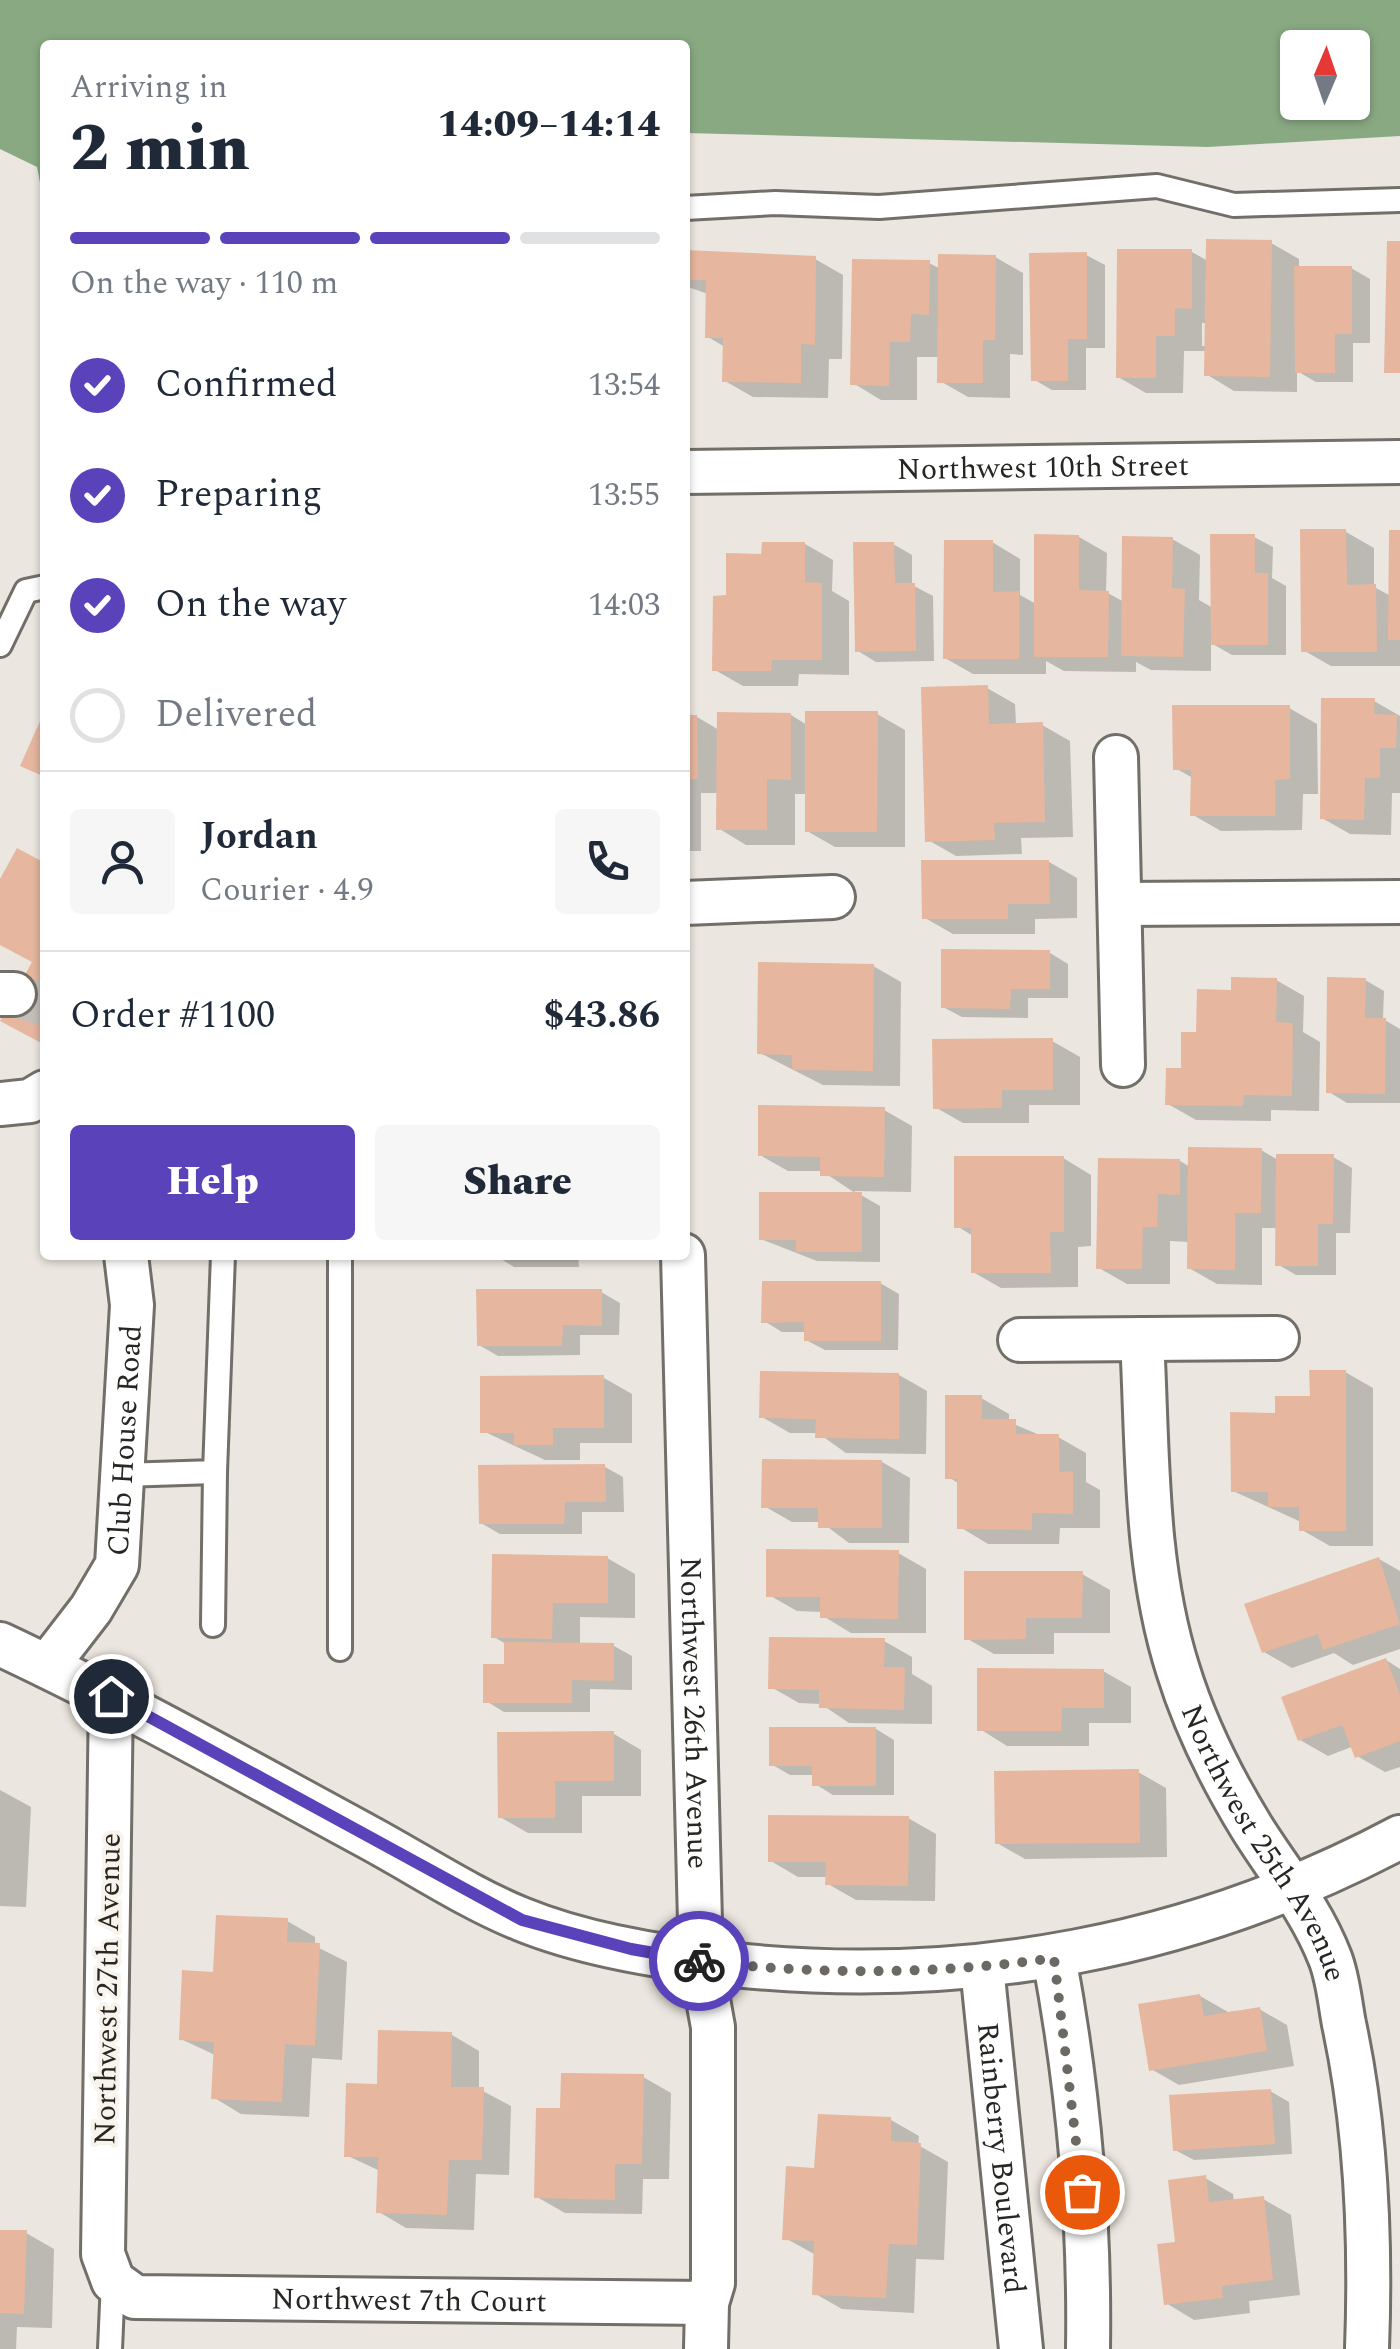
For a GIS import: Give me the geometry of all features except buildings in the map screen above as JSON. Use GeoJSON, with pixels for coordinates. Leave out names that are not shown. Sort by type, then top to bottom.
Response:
{"type":"FeatureCollection","features":[{"type":"Feature","properties":{"kind":"street","name":"Northwest 10th Street"},"geometry":{"type":"LineString","coordinates":[[690,472],[1400,462]]}},
{"type":"Feature","properties":{"kind":"street"},"geometry":{"type":"LineString","coordinates":[[1116,756],[1123,1065]]}},
{"type":"Feature","properties":{"kind":"street"},"geometry":{"type":"LineString","coordinates":[[690,903],[832,898]]}},
{"type":"Feature","properties":{"kind":"street"},"geometry":{"type":"LineString","coordinates":[[1120,904],[1400,902]]}},
{"type":"Feature","properties":{"kind":"street"},"geometry":{"type":"LineString","coordinates":[[0,1104],[30,1101],[40,1095]]}},
{"type":"Feature","properties":{"kind":"street","name":"Club House Road"},"geometry":{"type":"LineString","coordinates":[[48,1666],[91,1609],[117,1565],[132,1305],[127,1260]]}},
{"type":"Feature","properties":{"kind":"street","name":"Northwest 26th Avenue"},"geometry":{"type":"LineString","coordinates":[[683,1260],[700,1961],[713,2027],[713,2283],[707,2302],[706,2349]]}},
{"type":"Feature","properties":{"kind":"street"},"geometry":{"type":"LineString","coordinates":[[1020,1340],[1277,1338]]}},
{"type":"Feature","properties":{"kind":"street","name":"Northwest 25th Avenue"},"geometry":{"type":"LineString","coordinates":[[1142,1339],[1150,1529],[1163,1616],[1178,1672],[1210,1752],[1253,1829],[1296,1888],[1331,1959],[1353,2065],[1366,2172],[1367,2349]]}},
{"type":"Feature","properties":{"kind":"street"},"geometry":{"type":"LineString","coordinates":[[0,1644],[111,1696],[522,1920],[631,1949],[700,1961],[806,1972],[982,1967],[1054,1958],[1192,1925],[1296,1888],[1400,1837]]}},
{"type":"Feature","properties":{"kind":"street","name":"Northwest 27th Avenue"},"geometry":{"type":"LineString","coordinates":[[111,1696],[103,2254],[113,2281]]}},
{"type":"Feature","properties":{"kind":"street"},"geometry":{"type":"LineString","coordinates":[[1054,1958],[1069,2058],[1089,2262],[1088,2349]]}},
{"type":"Feature","properties":{"kind":"street","name":"Rainberry Boulevard"},"geometry":{"type":"LineString","coordinates":[[982,1967],[1021,2349]]}},
{"type":"Feature","properties":{"kind":"street","name":"Northwest 7th Court"},"geometry":{"type":"LineString","coordinates":[[113,2281],[136,2298],[707,2302]]}},
{"type":"Feature","properties":{"kind":"lane"},"geometry":{"type":"LineString","coordinates":[[690,208],[775,203],[879,207],[1157,186],[1234,206],[1400,200]]}},
{"type":"Feature","properties":{"kind":"lane"},"geometry":{"type":"LineString","coordinates":[[0,645],[26,591],[40,588]]}},
{"type":"Feature","properties":{"kind":"lane"},"geometry":{"type":"LineString","coordinates":[[213,1624],[222,1260]]}},
{"type":"Feature","properties":{"kind":"lane"},"geometry":{"type":"LineString","coordinates":[[340,1260],[340,1649]]}},
{"type":"Feature","properties":{"kind":"lane"},"geometry":{"type":"LineString","coordinates":[[122,1475],[215,1472]]}},
{"type":"Feature","properties":{"kind":"lane"},"geometry":{"type":"LineString","coordinates":[[110,2349],[113,2281]]}},
{"type":"Feature","properties":{"kind":"shaded area"},"geometry":{"type":"Polygon","coordinates":[[[0,0],[1400,0],[1400,136],[1208,147],[690,133],[690,40],[40,40],[40,183],[37,167],[0,149],[0,0]]]}},
{"type":"Feature","properties":{"kind":"tunnel"},"geometry":{"type":"LineString","coordinates":[[14,994],[40,1004]]}},
{"type":"Feature","properties":{"kind":"way so far"},"geometry":{"type":"LineString","coordinates":[[699,1961],[806,1972],[919,1972],[1054,1958],[1064,2008],[1082,2192]]}},
{"type":"Feature","properties":{"kind":"route"},"geometry":{"type":"LineString","coordinates":[[111,1696],[522,1920],[631,1949],[699,1961]]}}]}
